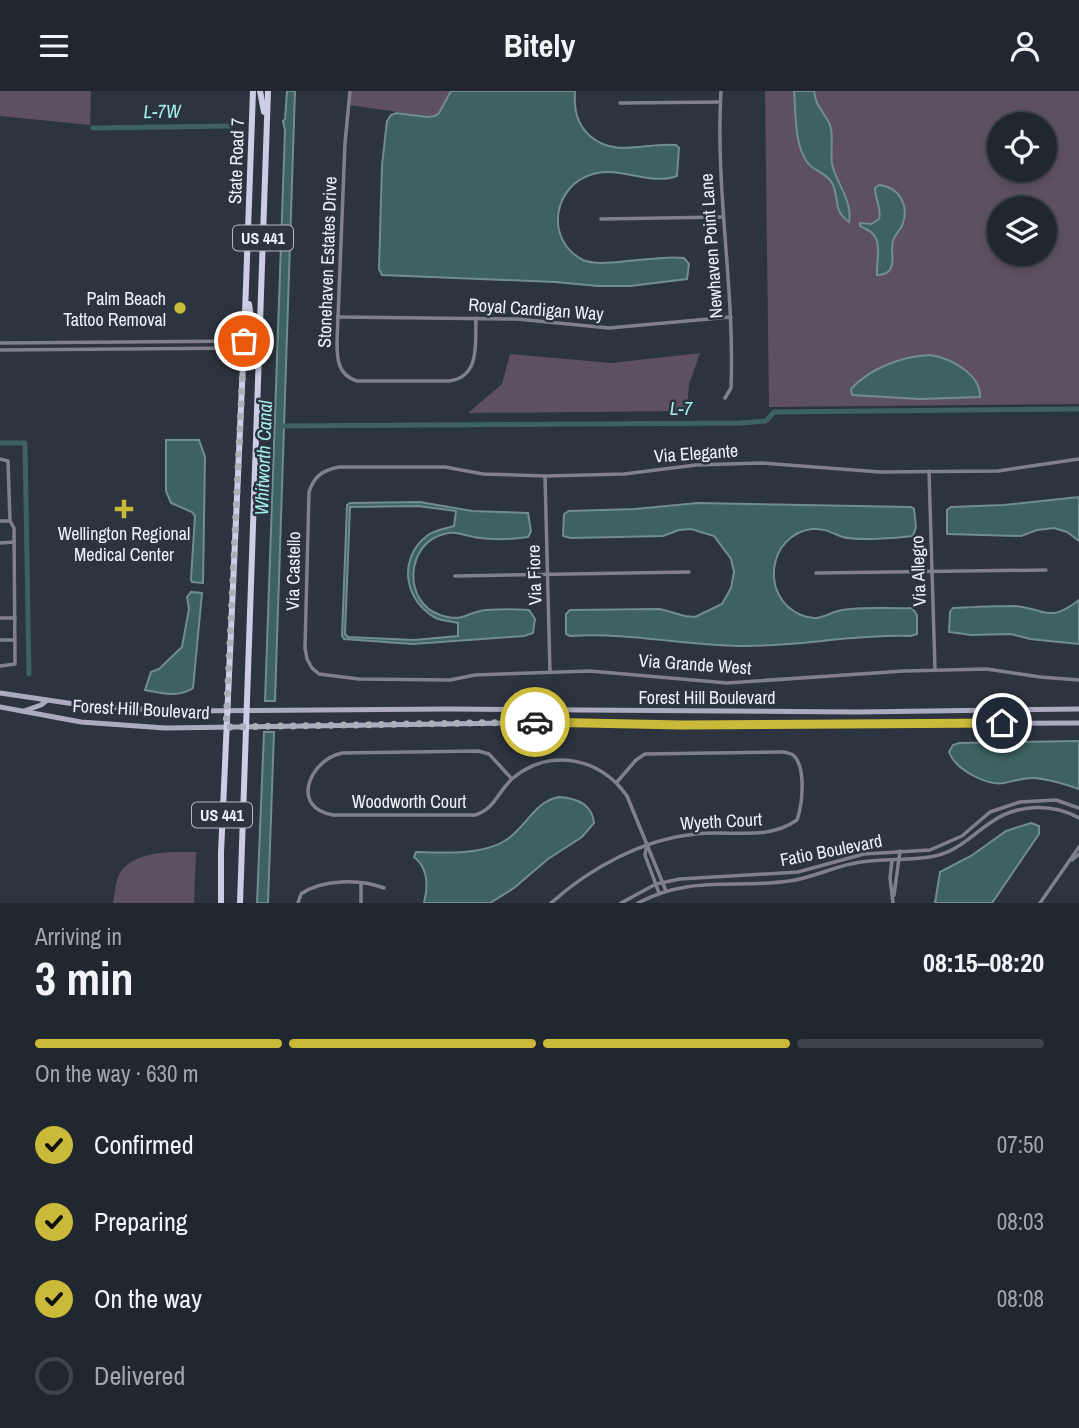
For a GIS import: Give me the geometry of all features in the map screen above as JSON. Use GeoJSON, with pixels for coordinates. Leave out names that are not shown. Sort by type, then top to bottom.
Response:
{"type":"FeatureCollection","features":[{"type":"Feature","properties":{"kind":"main road","name":"State Road 7"},"geometry":{"type":"LineString","coordinates":[[221,903],[253,91]]}},
{"type":"Feature","properties":{"kind":"main road"},"geometry":{"type":"LineString","coordinates":[[260,91],[267,135]]}},
{"type":"Feature","properties":{"kind":"main road","name":"State Road 7"},"geometry":{"type":"LineString","coordinates":[[240,903],[268,91]]}},
{"type":"Feature","properties":{"kind":"main road"},"geometry":{"type":"LineString","coordinates":[[246,274],[250,318],[252,325],[260,331]]}},
{"type":"Feature","properties":{"kind":"main road"},"geometry":{"type":"LineString","coordinates":[[244,345],[252,348],[255,354],[258,384]]}},
{"type":"Feature","properties":{"kind":"main road","name":"Forest Hill Boulevard"},"geometry":{"type":"LineString","coordinates":[[0,693],[115,709],[845,712],[1079,709]]}},
{"type":"Feature","properties":{"kind":"main road"},"geometry":{"type":"LineString","coordinates":[[21,711],[46,701]]}},
{"type":"Feature","properties":{"kind":"main road","name":"Forest Hill Boulevard"},"geometry":{"type":"LineString","coordinates":[[0,707],[109,725],[226,727],[569,722],[682,725],[1079,723]]}},
{"type":"Feature","properties":{"kind":"street","name":"Stonehaven Estates Drive"},"geometry":{"type":"LineString","coordinates":[[350,91],[345,143],[338,317],[339,366],[344,375],[357,381],[449,381],[465,376],[474,362],[476,318]]}},
{"type":"Feature","properties":{"kind":"street","name":"Newhaven Point Lane"},"geometry":{"type":"LineString","coordinates":[[721,91],[720,159],[731,317],[731,388],[725,397]]}},
{"type":"Feature","properties":{"kind":"street"},"geometry":{"type":"LineString","coordinates":[[620,103],[720,102]]}},
{"type":"Feature","properties":{"kind":"street"},"geometry":{"type":"LineString","coordinates":[[601,219],[723,217]]}},
{"type":"Feature","properties":{"kind":"street","name":"Royal Cardigan Way"},"geometry":{"type":"LineString","coordinates":[[338,317],[517,319],[609,328],[731,317]]}},
{"type":"Feature","properties":{"kind":"street"},"geometry":{"type":"LineString","coordinates":[[0,343],[205,341],[244,345]]}},
{"type":"Feature","properties":{"kind":"street"},"geometry":{"type":"LineString","coordinates":[[205,341],[205,348]]}},
{"type":"Feature","properties":{"kind":"street"},"geometry":{"type":"LineString","coordinates":[[0,350],[205,348],[244,345]]}},
{"type":"Feature","properties":{"kind":"street"},"geometry":{"type":"LineString","coordinates":[[0,459],[8,461],[10,521],[14,528],[15,618],[15,664],[0,666]]}},
{"type":"Feature","properties":{"kind":"street","name":"Via Elegante"},"geometry":{"type":"LineString","coordinates":[[318,475],[339,467],[445,467],[483,474],[545,476],[624,474],[696,465],[761,463],[880,472],[998,471],[1079,459]]}},
{"type":"Feature","properties":{"kind":"street","name":"Via Allegro"},"geometry":{"type":"LineString","coordinates":[[929,471],[935,670]]}},
{"type":"Feature","properties":{"kind":"street","name":"Via Castello"},"geometry":{"type":"LineString","coordinates":[[312,668],[305,648],[309,492],[318,475]]}},
{"type":"Feature","properties":{"kind":"street","name":"Via Fiore"},"geometry":{"type":"LineString","coordinates":[[545,476],[550,672]]}},
{"type":"Feature","properties":{"kind":"street"},"geometry":{"type":"LineString","coordinates":[[0,521],[10,521]]}},
{"type":"Feature","properties":{"kind":"street"},"geometry":{"type":"LineString","coordinates":[[0,543],[14,542]]}},
{"type":"Feature","properties":{"kind":"street"},"geometry":{"type":"LineString","coordinates":[[816,573],[1046,570]]}},
{"type":"Feature","properties":{"kind":"street"},"geometry":{"type":"LineString","coordinates":[[455,576],[689,572]]}},
{"type":"Feature","properties":{"kind":"street"},"geometry":{"type":"LineString","coordinates":[[0,618],[15,618]]}},
{"type":"Feature","properties":{"kind":"street"},"geometry":{"type":"LineString","coordinates":[[0,640],[15,640]]}},
{"type":"Feature","properties":{"kind":"street","name":"Via Grande West"},"geometry":{"type":"LineString","coordinates":[[312,668],[328,677],[359,679],[450,680],[475,675],[550,672],[629,673],[727,683],[849,673],[987,669],[1079,680]]}},
{"type":"Feature","properties":{"kind":"street","name":"Woodworth Court"},"geometry":{"type":"LineString","coordinates":[[512,779],[489,754],[478,751],[342,753],[330,755],[322,762],[309,782],[309,798],[316,809],[333,815],[475,815],[491,807],[512,779],[543,763],[574,761],[606,773],[617,782]]}},
{"type":"Feature","properties":{"kind":"street","name":"Wyeth Court"},"geometry":{"type":"LineString","coordinates":[[551,903],[566,889],[608,862],[646,847],[696,834],[775,832],[797,820],[801,809],[802,774],[799,763],[793,755],[783,752],[645,754],[636,760],[617,782]]}},
{"type":"Feature","properties":{"kind":"street"},"geometry":{"type":"LineString","coordinates":[[617,782],[634,810],[646,847],[666,891]]}},
{"type":"Feature","properties":{"kind":"street","name":"Fatio Boulevard"},"geometry":{"type":"LineString","coordinates":[[621,903],[656,884],[724,875],[774,875],[797,872],[864,854],[930,850],[962,836],[990,812],[1020,802],[1056,800],[1079,808]]}},
{"type":"Feature","properties":{"kind":"street","name":"Fatio Boulevard"},"geometry":{"type":"LineString","coordinates":[[638,903],[659,893],[699,884],[788,881],[859,862],[934,857],[968,841],[993,821],[1012,811],[1026,808],[1056,810],[1079,818]]}},
{"type":"Feature","properties":{"kind":"street"},"geometry":{"type":"LineString","coordinates":[[1040,903],[1079,846]]}},
{"type":"Feature","properties":{"kind":"street"},"geometry":{"type":"LineString","coordinates":[[646,847],[645,855],[659,893]]}},
{"type":"Feature","properties":{"kind":"street"},"geometry":{"type":"LineString","coordinates":[[892,902],[900,851]]}},
{"type":"Feature","properties":{"kind":"street"},"geometry":{"type":"LineString","coordinates":[[892,852],[892,902]]}},
{"type":"Feature","properties":{"kind":"street"},"geometry":{"type":"LineString","coordinates":[[1070,862],[1079,854]]}},
{"type":"Feature","properties":{"kind":"street"},"geometry":{"type":"LineString","coordinates":[[361,883],[361,903]]}},
{"type":"Feature","properties":{"kind":"street"},"geometry":{"type":"LineString","coordinates":[[298,903],[301,894],[319,884],[361,883],[384,887]]}},
{"type":"Feature","properties":{"kind":"shaded area"},"geometry":{"type":"Polygon","coordinates":[[[0,91],[91,91],[90,125],[0,116],[0,91]]]}},
{"type":"Feature","properties":{"kind":"shaded area"},"geometry":{"type":"Polygon","coordinates":[[[287,91],[295,91],[275,701],[265,701],[285,130],[283,121],[287,91]]]}},
{"type":"Feature","properties":{"kind":"shaded area"},"geometry":{"type":"Polygon","coordinates":[[[350,91],[451,91],[439,113],[432,117],[349,105],[350,91]]]}},
{"type":"Feature","properties":{"kind":"shaded area"},"geometry":{"type":"Polygon","coordinates":[[[451,91],[575,91],[579,121],[585,131],[600,143],[620,148],[676,145],[679,148],[677,176],[656,179],[603,172],[579,180],[569,189],[562,201],[558,227],[562,240],[583,260],[603,263],[684,258],[689,264],[687,279],[630,286],[598,286],[382,275],[379,269],[382,165],[387,121],[396,113],[435,116],[451,91]]]}},
{"type":"Feature","properties":{"kind":"shaded area"},"geometry":{"type":"Polygon","coordinates":[[[765,91],[1079,91],[1079,404],[769,407],[765,91]]]}},
{"type":"Feature","properties":{"kind":"shaded area"},"geometry":{"type":"Polygon","coordinates":[[[794,91],[814,91],[818,106],[830,125],[832,164],[849,207],[849,222],[840,213],[832,183],[827,176],[810,165],[803,155],[796,128],[794,91]]]}},
{"type":"Feature","properties":{"kind":"shaded area"},"geometry":{"type":"Polygon","coordinates":[[[879,185],[898,194],[905,212],[902,226],[893,241],[891,268],[885,274],[877,275],[877,241],[860,223],[871,224],[879,219],[875,188],[879,185]]]}},
{"type":"Feature","properties":{"kind":"shaded area"},"geometry":{"type":"Polygon","coordinates":[[[700,353],[689,384],[687,411],[468,413],[502,384],[510,354],[612,363],[700,353]]]}},
{"type":"Feature","properties":{"kind":"shaded area"},"geometry":{"type":"Polygon","coordinates":[[[930,355],[955,364],[970,374],[979,389],[980,397],[920,399],[852,395],[851,389],[877,369],[909,358],[930,355]]]}},
{"type":"Feature","properties":{"kind":"shaded area"},"geometry":{"type":"Polygon","coordinates":[[[166,440],[199,440],[205,457],[203,583],[192,582],[191,579],[195,516],[171,503],[166,491],[166,440]]]}},
{"type":"Feature","properties":{"kind":"shaded area"},"geometry":{"type":"Polygon","coordinates":[[[1079,497],[1079,541],[1067,532],[1054,528],[1021,536],[947,534],[947,510],[951,507],[1079,497]]]}},
{"type":"Feature","properties":{"kind":"shaded area"},"geometry":{"type":"Polygon","coordinates":[[[420,502],[472,511],[528,513],[531,531],[528,537],[492,539],[453,533],[431,540],[416,560],[414,573],[419,598],[428,608],[440,615],[454,618],[486,610],[529,610],[535,619],[533,633],[524,636],[413,644],[344,639],[347,505],[420,502]],[[418,506],[350,507],[345,634],[348,637],[414,640],[458,636],[458,623],[438,619],[425,610],[417,601],[408,579],[408,567],[418,544],[431,533],[454,526],[456,511],[418,506]]]}},
{"type":"Feature","properties":{"kind":"shaded area"},"geometry":{"type":"Polygon","coordinates":[[[698,503],[911,507],[914,509],[916,527],[913,536],[858,539],[812,529],[797,534],[786,543],[778,554],[774,568],[779,595],[788,607],[801,615],[818,618],[850,609],[912,608],[917,615],[917,634],[746,646],[566,634],[566,614],[570,610],[660,609],[695,617],[722,604],[731,588],[734,572],[731,559],[714,536],[691,529],[663,536],[563,536],[564,514],[569,511],[698,503]]]}},
{"type":"Feature","properties":{"kind":"shaded area"},"geometry":{"type":"Polygon","coordinates":[[[191,592],[202,593],[193,688],[176,694],[145,690],[151,672],[159,669],[182,647],[189,609],[187,597],[191,592]]]}},
{"type":"Feature","properties":{"kind":"shaded area"},"geometry":{"type":"Polygon","coordinates":[[[1079,600],[1079,644],[1030,639],[1011,634],[971,635],[949,632],[950,612],[953,608],[1013,606],[1052,613],[1060,612],[1079,600]]]}},
{"type":"Feature","properties":{"kind":"shaded area"},"geometry":{"type":"Polygon","coordinates":[[[264,732],[274,732],[268,903],[257,903],[264,732]]]}},
{"type":"Feature","properties":{"kind":"shaded area"},"geometry":{"type":"Polygon","coordinates":[[[1079,741],[1079,789],[1036,778],[1004,783],[989,782],[964,770],[949,752],[953,745],[959,743],[1079,741]]]}},
{"type":"Feature","properties":{"kind":"shaded area"},"geometry":{"type":"Polygon","coordinates":[[[559,797],[582,803],[593,816],[594,823],[582,837],[490,903],[424,903],[426,878],[419,861],[414,857],[416,852],[463,852],[497,845],[513,835],[536,809],[559,797]]]}},
{"type":"Feature","properties":{"kind":"shaded area"},"geometry":{"type":"Polygon","coordinates":[[[1031,823],[1039,826],[1039,834],[992,903],[935,903],[940,872],[971,856],[1006,831],[1031,823]]]}},
{"type":"Feature","properties":{"kind":"shaded area"},"geometry":{"type":"Polygon","coordinates":[[[196,852],[194,903],[113,903],[119,875],[133,861],[153,854],[196,852]]]}},
{"type":"Feature","properties":{"kind":"waterway","name":"L-7W"},"geometry":{"type":"LineString","coordinates":[[93,128],[231,126]]}},
{"type":"Feature","properties":{"kind":"waterway","name":"L-7"},"geometry":{"type":"LineString","coordinates":[[279,426],[740,423],[766,421],[774,412],[1079,409]]}},
{"type":"Feature","properties":{"kind":"waterway"},"geometry":{"type":"LineString","coordinates":[[0,443],[25,443],[29,674]]}},
{"type":"Feature","properties":{"kind":"way so far"},"geometry":{"type":"LineString","coordinates":[[244,341],[226,727],[535,722]]}},
{"type":"Feature","properties":{"kind":"place","name":"Palm Beach Tattoo Removal"},"geometry":{"type":"Point","coordinates":[180,308]}},
{"type":"Feature","properties":{"kind":"place","name":"Wellington Regional Medical Center"},"geometry":{"type":"Point","coordinates":[124,509]}},
{"type":"Feature","properties":{"kind":"route"},"geometry":{"type":"LineString","coordinates":[[535,722],[682,725],[1002,723]]}},
{"type":"Feature","properties":{"kind":"water label","name":"Whitworth Canal"},"geometry":{"type":"Point","coordinates":[263,458]}}]}
